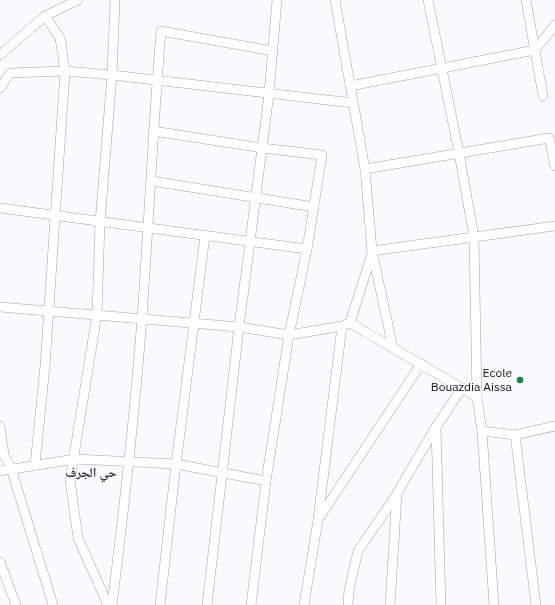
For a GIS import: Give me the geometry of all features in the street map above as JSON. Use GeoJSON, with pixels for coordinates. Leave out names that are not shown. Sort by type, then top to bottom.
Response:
{"type":"FeatureCollection","features":[{"type":"Feature","properties":{"kind":"street"},"geometry":{"type":"LineString","coordinates":[[0,54],[45,16],[78,0]]}},
{"type":"Feature","properties":{"kind":"street"},"geometry":{"type":"LineString","coordinates":[[108,605],[78,538],[70,480],[75,459],[97,314],[100,222],[112,75],[115,0]]}},
{"type":"Feature","properties":{"kind":"street"},"geometry":{"type":"LineString","coordinates":[[207,605],[239,327],[269,94],[277,0]]}},
{"type":"Feature","properties":{"kind":"street"},"geometry":{"type":"LineString","coordinates":[[338,0],[350,86],[365,169],[372,251],[393,348]]}},
{"type":"Feature","properties":{"kind":"street"},"geometry":{"type":"LineString","coordinates":[[428,0],[459,153],[474,237],[477,397],[482,430],[494,605]]}},
{"type":"Feature","properties":{"kind":"street"},"geometry":{"type":"LineString","coordinates":[[526,0],[543,96]]}},
{"type":"Feature","properties":{"kind":"street"},"geometry":{"type":"LineString","coordinates":[[35,464],[48,311],[65,71],[60,38],[45,16]]}},
{"type":"Feature","properties":{"kind":"street"},"geometry":{"type":"LineString","coordinates":[[350,86],[535,50],[555,25]]}},
{"type":"Feature","properties":{"kind":"street"},"geometry":{"type":"LineString","coordinates":[[112,605],[129,463],[142,318],[147,228],[152,181],[153,131],[161,31],[273,51]]}},
{"type":"Feature","properties":{"kind":"street"},"geometry":{"type":"LineString","coordinates":[[0,88],[10,74],[65,71],[157,79],[269,94],[353,103]]}},
{"type":"Feature","properties":{"kind":"street"},"geometry":{"type":"LineString","coordinates":[[153,131],[262,148],[322,155],[307,249],[289,335],[266,481],[251,605]]}},
{"type":"Feature","properties":{"kind":"street"},"geometry":{"type":"LineString","coordinates":[[365,169],[549,138],[555,166]]}},
{"type":"Feature","properties":{"kind":"street"},"geometry":{"type":"LineString","coordinates":[[152,181],[256,196],[314,207]]}},
{"type":"Feature","properties":{"kind":"street"},"geometry":{"type":"LineString","coordinates":[[0,208],[307,249]]}},
{"type":"Feature","properties":{"kind":"street"},"geometry":{"type":"LineString","coordinates":[[372,251],[555,226]]}},
{"type":"Feature","properties":{"kind":"street"},"geometry":{"type":"LineString","coordinates":[[160,605],[205,236]]}},
{"type":"Feature","properties":{"kind":"street"},"geometry":{"type":"LineString","coordinates":[[304,605],[318,520],[346,324],[372,251]]}},
{"type":"Feature","properties":{"kind":"street"},"geometry":{"type":"LineString","coordinates":[[0,307],[239,327],[289,335],[346,324],[393,348],[477,397]]}},
{"type":"Feature","properties":{"kind":"street"},"geometry":{"type":"LineString","coordinates":[[318,520],[421,364]]}},
{"type":"Feature","properties":{"kind":"street"},"geometry":{"type":"LineString","coordinates":[[348,605],[348,590],[358,551],[397,493],[436,427],[462,388]]}},
{"type":"Feature","properties":{"kind":"street"},"geometry":{"type":"LineString","coordinates":[[0,426],[4,455],[11,468],[53,605]]}},
{"type":"Feature","properties":{"kind":"street"},"geometry":{"type":"LineString","coordinates":[[482,430],[515,435],[555,426]]}},
{"type":"Feature","properties":{"kind":"street"},"geometry":{"type":"LineString","coordinates":[[436,427],[441,605]]}},
{"type":"Feature","properties":{"kind":"street"},"geometry":{"type":"LineString","coordinates":[[515,435],[536,605]]}},
{"type":"Feature","properties":{"kind":"street"},"geometry":{"type":"LineString","coordinates":[[0,471],[35,464],[75,459],[129,463],[176,464],[266,481]]}},
{"type":"Feature","properties":{"kind":"street"},"geometry":{"type":"LineString","coordinates":[[390,605],[397,493]]}},
{"type":"Feature","properties":{"kind":"street"},"geometry":{"type":"LineString","coordinates":[[0,562],[16,605]]}},
{"type":"Feature","properties":{"kind":"place","name":"Ecole Bouazdia Aissa"},"geometry":{"type":"Point","coordinates":[520,380]}},
{"type":"Feature","properties":{"kind":"district","name":"حي الجرف"},"geometry":{"type":"Point","coordinates":[91,472]}}]}
